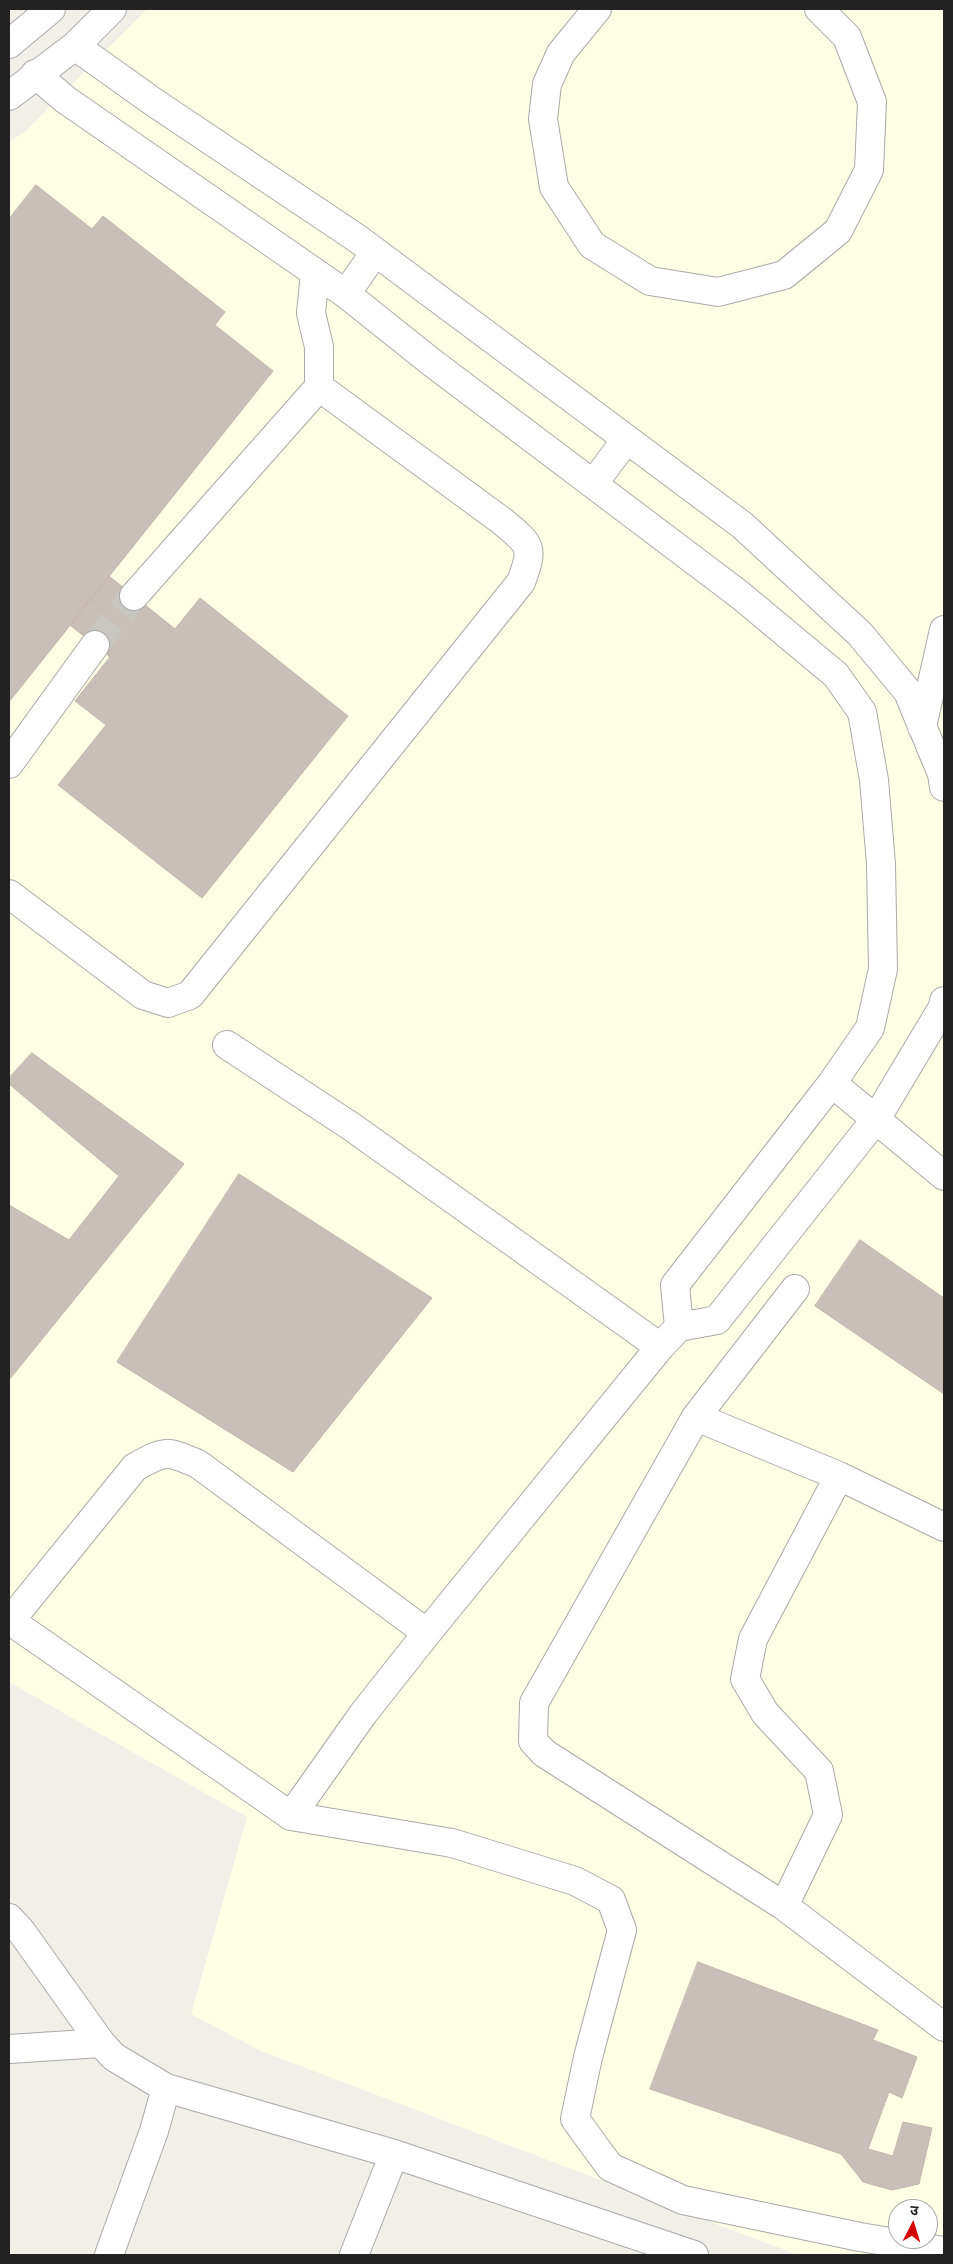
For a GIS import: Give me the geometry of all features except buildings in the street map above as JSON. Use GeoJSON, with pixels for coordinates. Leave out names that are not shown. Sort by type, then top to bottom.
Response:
{"type":"FeatureCollection","features":[{"type":"Feature","properties":{"kind":"street"},"geometry":{"type":"LineString","coordinates":[[9,44],[51,9]]}},
{"type":"Feature","properties":{"kind":"street"},"geometry":{"type":"LineString","coordinates":[[9,96],[35,74],[75,46],[112,9]]}},
{"type":"Feature","properties":{"kind":"street"},"geometry":{"type":"LineString","coordinates":[[597,9],[561,53],[547,84],[543,119],[554,187],[592,245],[650,282],[718,292],[784,275],[838,231],[869,170],[872,102],[847,37],[819,9]]}},
{"type":"Feature","properties":{"kind":"street"},"geometry":{"type":"LineString","coordinates":[[75,46],[152,101],[358,238],[742,525],[860,634],[908,692],[942,774],[944,787]]}},
{"type":"Feature","properties":{"kind":"street"},"geometry":{"type":"LineString","coordinates":[[35,74],[66,100],[346,294],[430,361],[740,595],[836,675],[862,712],[874,780],[881,864],[883,969],[870,1028],[832,1083],[675,1285],[670,1337]]}},
{"type":"Feature","properties":{"kind":"street"},"geometry":{"type":"LineString","coordinates":[[346,294],[375,252]]}},
{"type":"Feature","properties":{"kind":"street"},"geometry":{"type":"LineString","coordinates":[[134,596],[319,387],[319,347],[311,313],[315,273]]}},
{"type":"Feature","properties":{"kind":"street"},"geometry":{"type":"LineString","coordinates":[[9,894],[143,995],[168,1003],[190,995],[521,582],[529,560],[526,542],[502,521],[319,387]]}},
{"type":"Feature","properties":{"kind":"street"},"geometry":{"type":"LineString","coordinates":[[594,484],[626,440]]}},
{"type":"Feature","properties":{"kind":"street"},"geometry":{"type":"LineString","coordinates":[[922,727],[944,630]]}},
{"type":"Feature","properties":{"kind":"street"},"geometry":{"type":"LineString","coordinates":[[9,764],[95,645]]}},
{"type":"Feature","properties":{"kind":"street"},"geometry":{"type":"LineString","coordinates":[[291,1816],[363,1714],[427,1633],[670,1337],[717,1320],[876,1119],[943,1007],[944,1001]]}},
{"type":"Feature","properties":{"kind":"street"},"geometry":{"type":"LineString","coordinates":[[226,1045],[670,1337]]}},
{"type":"Feature","properties":{"kind":"street"},"geometry":{"type":"LineString","coordinates":[[832,1083],[944,1176]]}},
{"type":"Feature","properties":{"kind":"street"},"geometry":{"type":"LineString","coordinates":[[795,1289],[696,1416],[534,1703],[533,1741],[544,1753],[784,1906],[944,2027]]}},
{"type":"Feature","properties":{"kind":"street"},"geometry":{"type":"LineString","coordinates":[[696,1416],[839,1476],[944,1527]]}},
{"type":"Feature","properties":{"kind":"street"},"geometry":{"type":"LineString","coordinates":[[427,1633],[198,1464],[171,1452],[158,1455],[135,1467],[9,1620],[291,1816],[452,1843],[575,1881],[611,1900],[622,1930],[588,2057],[575,2119],[610,2167],[683,2200],[860,2237],[944,2251]]}},
{"type":"Feature","properties":{"kind":"street"},"geometry":{"type":"LineString","coordinates":[[784,1906],[828,1815],[818,1770],[765,1713],[745,1679],[753,1639],[839,1476]]}},
{"type":"Feature","properties":{"kind":"street"},"geometry":{"type":"LineString","coordinates":[[9,1918],[21,1931],[101,2043],[114,2056],[166,2088],[394,2154],[694,2255]]}},
{"type":"Feature","properties":{"kind":"street"},"geometry":{"type":"LineString","coordinates":[[9,2049],[101,2043]]}},
{"type":"Feature","properties":{"kind":"street"},"geometry":{"type":"LineString","coordinates":[[110,2255],[154,2132],[166,2088]]}},
{"type":"Feature","properties":{"kind":"street"},"geometry":{"type":"LineString","coordinates":[[354,2255],[394,2154]]}},
{"type":"Feature","properties":{"kind":"shaded area"},"geometry":{"type":"Polygon","coordinates":[[[147,9],[944,9],[944,2255],[798,2255],[261,2051],[191,2014],[247,1817],[9,1682],[9,142],[25,132],[147,9]]]}},
{"type":"Feature","properties":{"kind":"tunnel"},"geometry":{"type":"LineString","coordinates":[[95,645],[134,596]]}}]}
